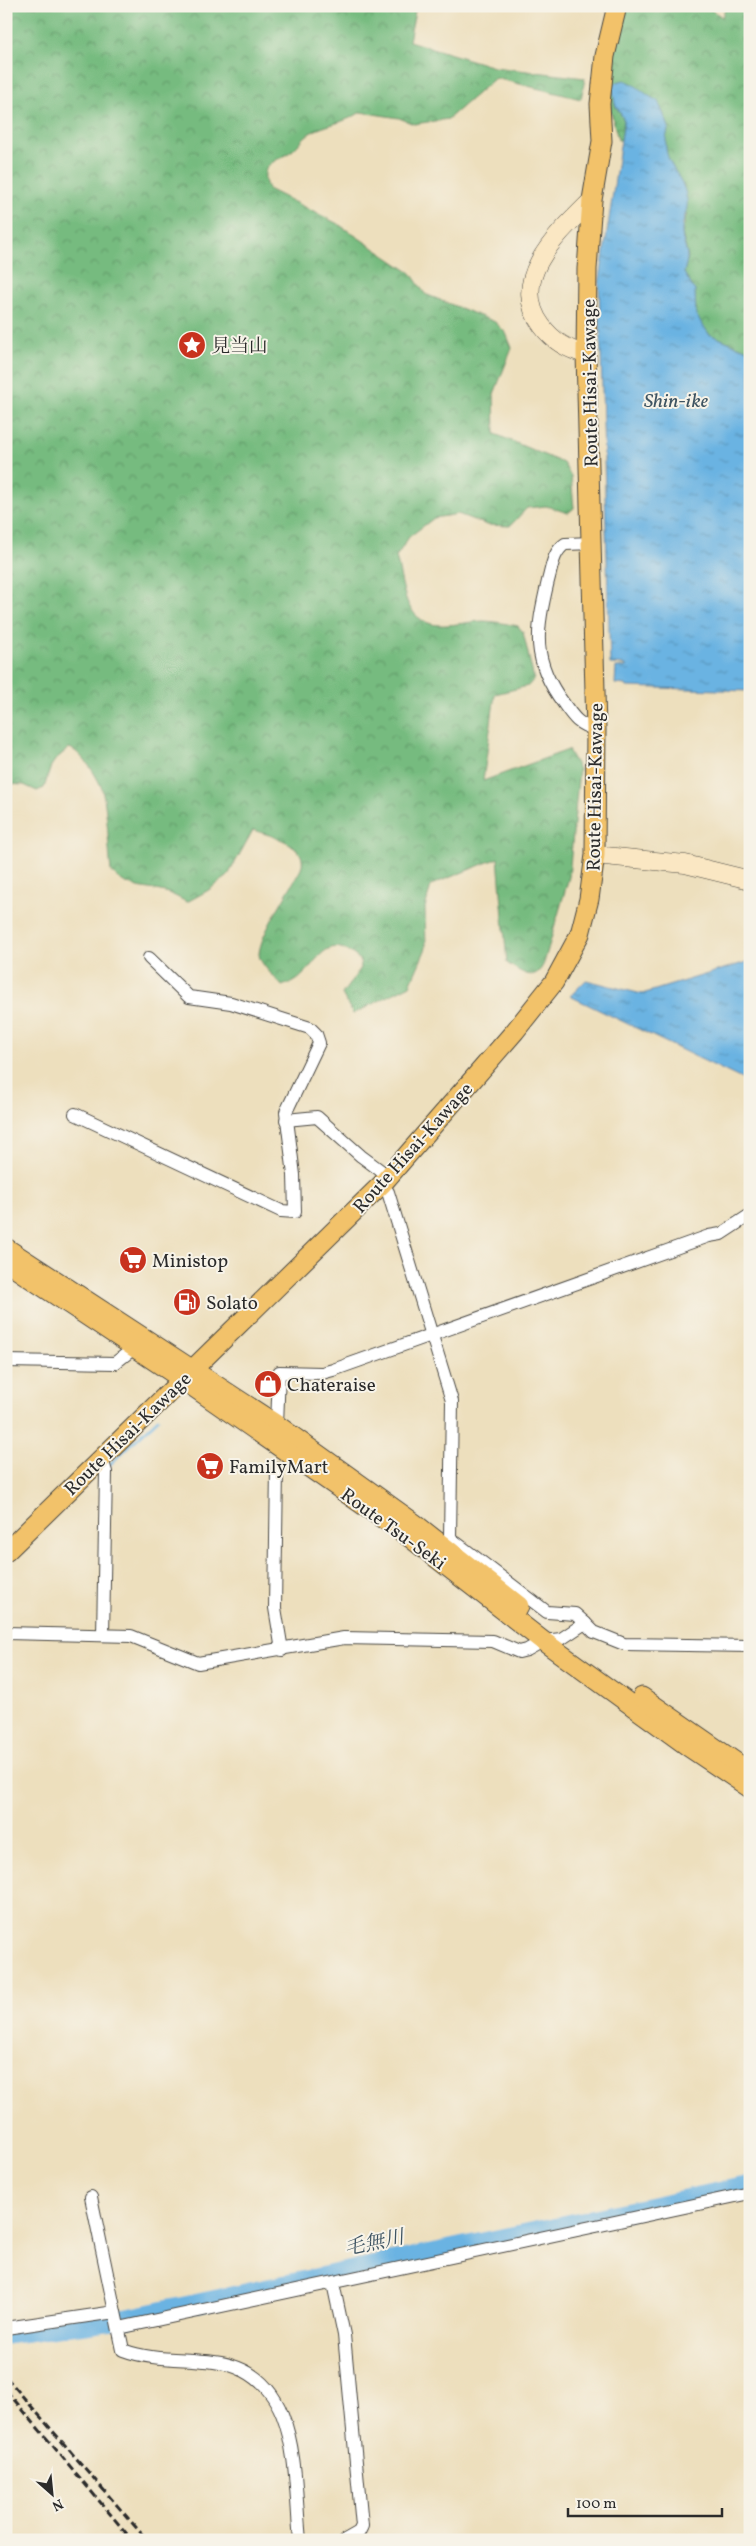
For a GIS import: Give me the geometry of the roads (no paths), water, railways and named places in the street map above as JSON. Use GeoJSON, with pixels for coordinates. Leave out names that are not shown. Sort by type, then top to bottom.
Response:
{"type":"FeatureCollection","features":[{"type":"Feature","properties":{"kind":"main road","name":"Route Hisai-Kawage"},"geometry":{"type":"LineString","coordinates":[[6,1552],[104,1466],[187,1374],[385,1180],[515,1031],[554,982],[580,934],[589,899],[595,855],[596,729],[593,543],[586,354],[587,269],[592,200],[602,141],[600,104],[605,56],[617,6]]}},
{"type":"Feature","properties":{"kind":"main road","name":"Route Tsu-Seki"},"geometry":{"type":"LineString","coordinates":[[6,1248],[187,1374],[552,1640],[750,1772]]}},
{"type":"Feature","properties":{"kind":"main road","name":"Route Tsu-Seki"},"geometry":{"type":"LineString","coordinates":[[6,1262],[134,1348],[187,1374],[277,1425],[414,1523],[552,1640],[689,1747],[750,1788]]}},
{"type":"Feature","properties":{"kind":"street"},"geometry":{"type":"LineString","coordinates":[[586,354],[572,351],[544,329],[536,319],[530,293],[534,270],[540,259],[552,243],[592,200]]}},
{"type":"Feature","properties":{"kind":"street"},"geometry":{"type":"LineString","coordinates":[[593,543],[565,544],[557,553],[546,590],[537,642],[542,667],[556,693],[577,722],[596,729]]}},
{"type":"Feature","properties":{"kind":"street"},"geometry":{"type":"LineString","coordinates":[[595,855],[692,865],[750,880]]}},
{"type":"Feature","properties":{"kind":"street"},"geometry":{"type":"LineString","coordinates":[[75,1114],[281,1211],[295,1214],[294,1175],[286,1112],[319,1043],[316,1034],[310,1028],[231,1003],[189,997],[148,958]]}},
{"type":"Feature","properties":{"kind":"street"},"geometry":{"type":"LineString","coordinates":[[286,1120],[317,1117],[385,1180],[452,1401],[450,1538],[547,1612],[575,1614],[594,1632],[624,1644],[750,1646]]}},
{"type":"Feature","properties":{"kind":"street"},"geometry":{"type":"LineString","coordinates":[[277,1425],[279,1372],[322,1373],[709,1236],[721,1234],[750,1215]]}},
{"type":"Feature","properties":{"kind":"street"},"geometry":{"type":"LineString","coordinates":[[6,1361],[115,1363],[134,1348]]}},
{"type":"Feature","properties":{"kind":"street"},"geometry":{"type":"LineString","coordinates":[[103,1635],[104,1466]]}},
{"type":"Feature","properties":{"kind":"street"},"geometry":{"type":"LineString","coordinates":[[277,1469],[275,1608],[282,1650]]}},
{"type":"Feature","properties":{"kind":"street"},"geometry":{"type":"LineString","coordinates":[[6,1633],[132,1636],[198,1663],[344,1638],[493,1641],[519,1652],[552,1640],[585,1623]]}},
{"type":"Feature","properties":{"kind":"street"},"geometry":{"type":"LineString","coordinates":[[6,2328],[117,2320],[333,2283],[750,2193]]}},
{"type":"Feature","properties":{"kind":"street"},"geometry":{"type":"LineString","coordinates":[[92,2197],[123,2350],[157,2358],[227,2364],[247,2372],[270,2392],[286,2422],[295,2475],[300,2540]]}},
{"type":"Feature","properties":{"kind":"street"},"geometry":{"type":"LineString","coordinates":[[333,2283],[344,2335],[362,2526],[359,2532],[345,2540]]}},
{"type":"Feature","properties":{"kind":"water","name":"Shin-ike"},"geometry":{"type":"Polygon","coordinates":[[[624,80],[658,101],[669,127],[666,139],[668,157],[687,199],[682,229],[687,257],[684,273],[695,291],[696,315],[709,334],[750,351],[750,691],[627,687],[626,685],[615,684],[616,667],[626,667],[626,665],[610,664],[599,285],[624,120],[615,104],[612,87],[617,82],[624,80]]]}},
{"type":"Feature","properties":{"kind":"water"},"geometry":{"type":"Polygon","coordinates":[[[750,961],[750,1083],[570,996],[586,980],[642,994],[750,961]]]}},
{"type":"Feature","properties":{"kind":"waterway"},"geometry":{"type":"LineString","coordinates":[[107,1467],[158,1419]]}},
{"type":"Feature","properties":{"kind":"waterway","name":"毛無川"},"geometry":{"type":"LineString","coordinates":[[6,2335],[128,2318],[750,2185]]}},
{"type":"Feature","properties":{"kind":"railway"},"geometry":{"type":"LineString","coordinates":[[6,2377],[147,2540]]}},
{"type":"Feature","properties":{"kind":"railway"},"geometry":{"type":"LineString","coordinates":[[6,2390],[132,2540]]}},
{"type":"Feature","properties":{"kind":"place","name":"見当山"},"geometry":{"type":"Point","coordinates":[192,345]}},
{"type":"Feature","properties":{"kind":"place","name":"Ministop"},"geometry":{"type":"Point","coordinates":[133,1260]}},
{"type":"Feature","properties":{"kind":"place","name":"Solato"},"geometry":{"type":"Point","coordinates":[187,1302]}},
{"type":"Feature","properties":{"kind":"place","name":"Chateraise"},"geometry":{"type":"Point","coordinates":[268,1384]}},
{"type":"Feature","properties":{"kind":"place","name":"FamilyMart"},"geometry":{"type":"Point","coordinates":[210,1466]}}]}
